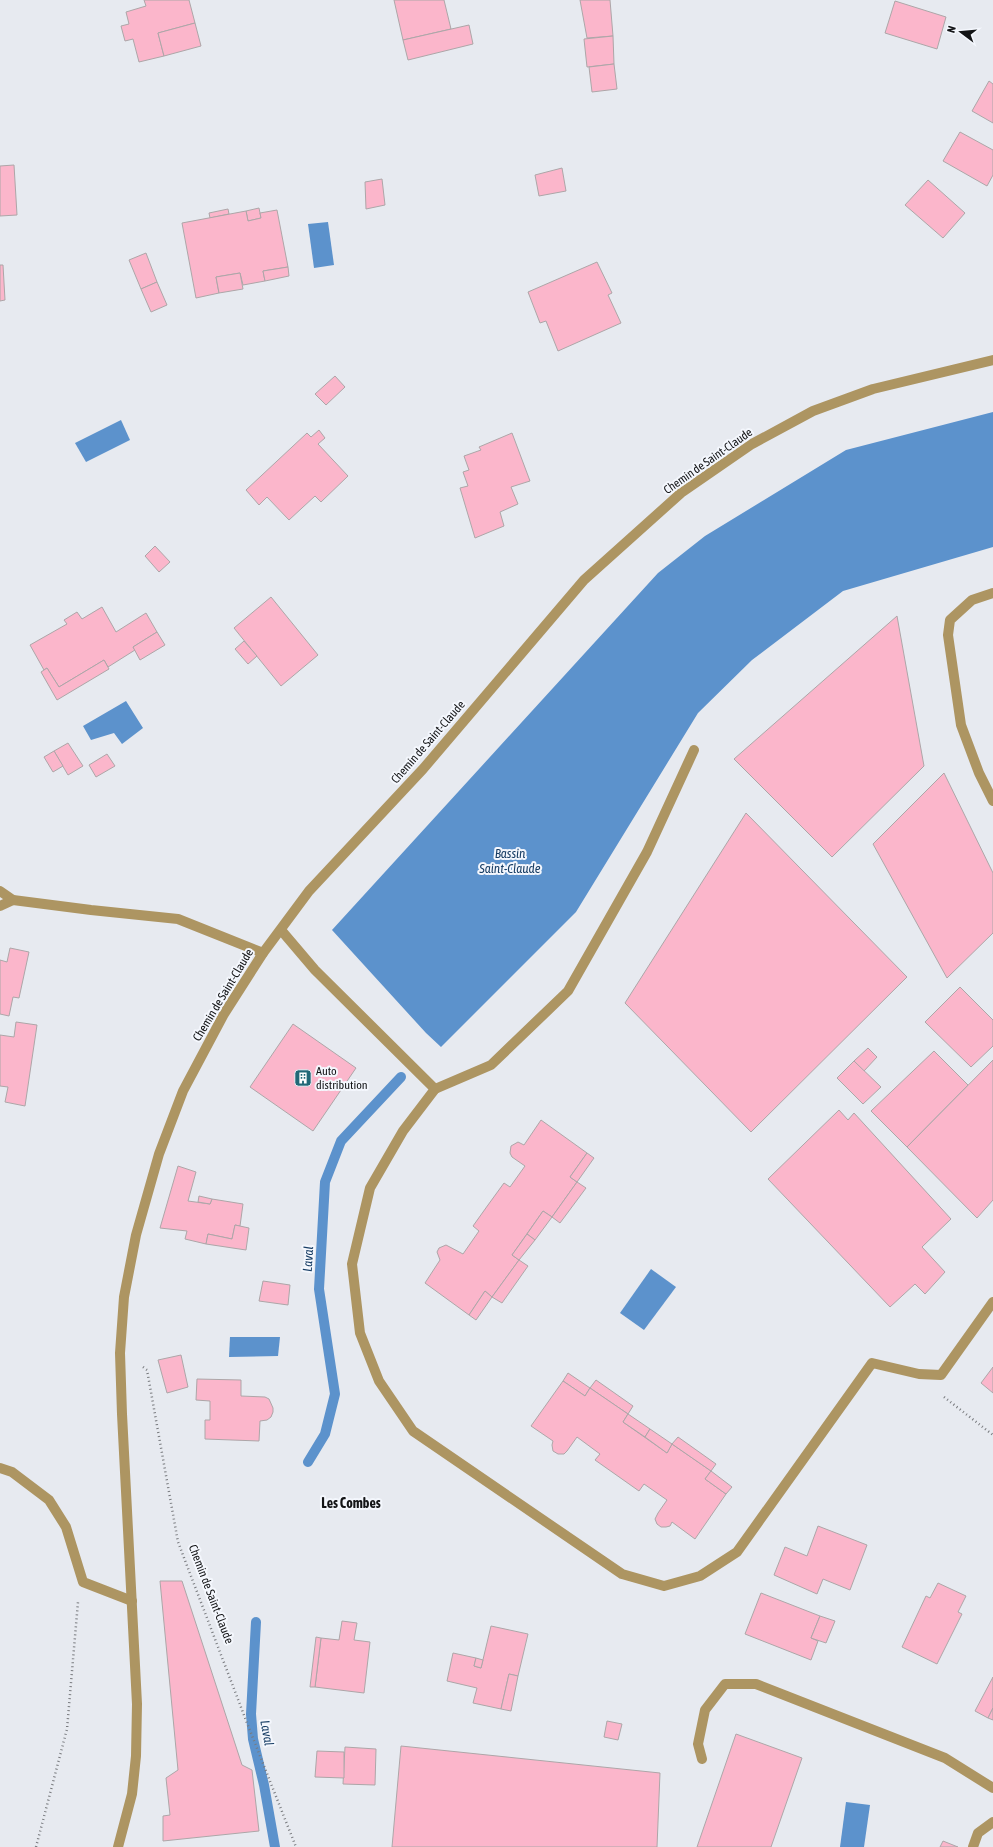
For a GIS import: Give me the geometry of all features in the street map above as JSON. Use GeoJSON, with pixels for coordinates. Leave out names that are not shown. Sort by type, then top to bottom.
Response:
{"type":"FeatureCollection","features":[{"type":"Feature","properties":{"kind":"street","name":"Chemin de Saint-Claude"},"geometry":{"type":"LineString","coordinates":[[118,1847],[132,1794],[136,1756],[137,1704],[120,1353],[124,1297],[136,1235],[159,1154],[183,1091],[224,1014],[263,952],[309,891],[423,769],[584,580],[681,493],[752,444],[813,411],[873,389],[993,360]]}},
{"type":"Feature","properties":{"kind":"street"},"geometry":{"type":"LineString","coordinates":[[993,593],[972,600],[950,620],[948,635],[961,725],[978,773],[993,801]]}},
{"type":"Feature","properties":{"kind":"street"},"geometry":{"type":"LineString","coordinates":[[694,750],[647,852],[568,991],[491,1065],[435,1089],[403,1131],[370,1188],[352,1264],[360,1333],[379,1381],[414,1431],[622,1574],[664,1586],[700,1576],[737,1552],[872,1363],[919,1374],[941,1375],[993,1302]]}},
{"type":"Feature","properties":{"kind":"street"},"geometry":{"type":"LineString","coordinates":[[0,891],[13,900],[178,919],[263,952]]}},
{"type":"Feature","properties":{"kind":"street"},"geometry":{"type":"LineString","coordinates":[[0,906],[13,900]]}},
{"type":"Feature","properties":{"kind":"street"},"geometry":{"type":"LineString","coordinates":[[281,930],[315,970],[435,1089]]}},
{"type":"Feature","properties":{"kind":"street"},"geometry":{"type":"LineString","coordinates":[[0,1468],[12,1472],[49,1500],[66,1527],[83,1582],[132,1601]]}},
{"type":"Feature","properties":{"kind":"street"},"geometry":{"type":"LineString","coordinates":[[702,1759],[698,1744],[705,1710],[724,1684],[756,1684],[946,1758],[993,1788]]}},
{"type":"Feature","properties":{"kind":"street"},"geometry":{"type":"LineString","coordinates":[[974,1847],[978,1833],[993,1822]]}},
{"type":"Feature","properties":{"kind":"path","name":"Chemin de Saint-Claude"},"geometry":{"type":"LineString","coordinates":[[120,1353],[147,1370],[178,1542],[246,1722],[296,1847]]}},
{"type":"Feature","properties":{"kind":"path"},"geometry":{"type":"LineString","coordinates":[[919,1374],[936,1390],[993,1435]]}},
{"type":"Feature","properties":{"kind":"path"},"geometry":{"type":"LineString","coordinates":[[36,1847],[67,1729],[76,1609],[83,1582]]}},
{"type":"Feature","properties":{"kind":"water"},"geometry":{"type":"Polygon","coordinates":[[[328,222],[334,265],[314,268],[308,224],[328,222]]]}},
{"type":"Feature","properties":{"kind":"water","name":"Bassin Saint-Claude"},"geometry":{"type":"Polygon","coordinates":[[[993,412],[993,547],[843,591],[752,660],[698,713],[576,912],[441,1047],[426,1033],[332,930],[658,573],[705,536],[846,450],[993,412]]]}},
{"type":"Feature","properties":{"kind":"water"},"geometry":{"type":"Polygon","coordinates":[[[121,420],[130,440],[86,462],[75,443],[121,420]]]}},
{"type":"Feature","properties":{"kind":"water"},"geometry":{"type":"Polygon","coordinates":[[[126,701],[143,728],[122,744],[114,733],[91,740],[83,726],[126,701]]]}},
{"type":"Feature","properties":{"kind":"water"},"geometry":{"type":"Polygon","coordinates":[[[651,1269],[676,1287],[644,1330],[620,1313],[651,1269]]]}},
{"type":"Feature","properties":{"kind":"water"},"geometry":{"type":"Polygon","coordinates":[[[230,1337],[280,1337],[278,1356],[229,1357],[230,1337]]]}},
{"type":"Feature","properties":{"kind":"water"},"geometry":{"type":"Polygon","coordinates":[[[846,1802],[870,1805],[864,1847],[840,1847],[846,1802]]]}},
{"type":"Feature","properties":{"kind":"building"},"geometry":{"type":"Polygon","coordinates":[[[144,0],[189,0],[195,23],[158,33],[164,56],[139,62],[133,39],[125,41],[121,26],[129,24],[126,12],[146,6],[144,0]]]}},
{"type":"Feature","properties":{"kind":"building"},"geometry":{"type":"Polygon","coordinates":[[[394,0],[444,0],[451,29],[403,40],[394,0]]]}},
{"type":"Feature","properties":{"kind":"building"},"geometry":{"type":"Polygon","coordinates":[[[580,0],[610,0],[613,36],[587,38],[580,0]]]}},
{"type":"Feature","properties":{"kind":"building"},"geometry":{"type":"Polygon","coordinates":[[[895,1],[946,17],[937,49],[885,33],[895,1]]]}},
{"type":"Feature","properties":{"kind":"building"},"geometry":{"type":"Polygon","coordinates":[[[195,23],[201,46],[164,56],[158,33],[195,23]]]}},
{"type":"Feature","properties":{"kind":"building"},"geometry":{"type":"Polygon","coordinates":[[[469,25],[473,44],[408,60],[403,40],[469,25]]]}},
{"type":"Feature","properties":{"kind":"building"},"geometry":{"type":"Polygon","coordinates":[[[613,36],[614,64],[587,67],[584,39],[613,36]]]}},
{"type":"Feature","properties":{"kind":"building"},"geometry":{"type":"Polygon","coordinates":[[[614,64],[617,89],[592,92],[589,67],[614,64]]]}},
{"type":"Feature","properties":{"kind":"building"},"geometry":{"type":"Polygon","coordinates":[[[989,81],[993,84],[993,123],[972,111],[989,81]]]}},
{"type":"Feature","properties":{"kind":"building"},"geometry":{"type":"Polygon","coordinates":[[[960,132],[993,150],[993,175],[987,186],[943,161],[960,132]]]}},
{"type":"Feature","properties":{"kind":"building"},"geometry":{"type":"Polygon","coordinates":[[[14,165],[17,215],[0,216],[0,166],[14,165]]]}},
{"type":"Feature","properties":{"kind":"building"},"geometry":{"type":"Polygon","coordinates":[[[562,168],[566,191],[539,196],[535,175],[562,168]]]}},
{"type":"Feature","properties":{"kind":"building"},"geometry":{"type":"Polygon","coordinates":[[[382,179],[385,205],[366,209],[365,182],[382,179]]]}},
{"type":"Feature","properties":{"kind":"building"},"geometry":{"type":"Polygon","coordinates":[[[928,180],[965,213],[943,238],[905,205],[928,180]]]}},
{"type":"Feature","properties":{"kind":"building"},"geometry":{"type":"Polygon","coordinates":[[[259,208],[261,218],[248,221],[246,211],[259,208]]]}},
{"type":"Feature","properties":{"kind":"building"},"geometry":{"type":"Polygon","coordinates":[[[228,209],[229,214],[210,218],[209,213],[228,209]]]}},
{"type":"Feature","properties":{"kind":"building"},"geometry":{"type":"Polygon","coordinates":[[[277,210],[288,267],[263,271],[265,281],[243,285],[240,273],[216,277],[219,293],[196,298],[182,223],[246,211],[248,221],[261,218],[260,213],[277,210]]]}},
{"type":"Feature","properties":{"kind":"building"},"geometry":{"type":"Polygon","coordinates":[[[146,253],[157,282],[141,289],[129,260],[146,253]]]}},
{"type":"Feature","properties":{"kind":"building"},"geometry":{"type":"Polygon","coordinates":[[[597,262],[612,293],[608,295],[621,323],[558,351],[546,321],[540,323],[528,292],[597,262]]]}},
{"type":"Feature","properties":{"kind":"building"},"geometry":{"type":"Polygon","coordinates":[[[0,265],[3,265],[5,300],[0,301],[0,265]]]}},
{"type":"Feature","properties":{"kind":"building"},"geometry":{"type":"Polygon","coordinates":[[[288,267],[289,276],[265,281],[263,271],[288,267]]]}},
{"type":"Feature","properties":{"kind":"building"},"geometry":{"type":"Polygon","coordinates":[[[240,273],[243,289],[219,293],[216,277],[240,273]]]}},
{"type":"Feature","properties":{"kind":"building"},"geometry":{"type":"Polygon","coordinates":[[[157,282],[167,305],[151,312],[141,289],[157,282]]]}},
{"type":"Feature","properties":{"kind":"building"},"geometry":{"type":"Polygon","coordinates":[[[335,376],[345,387],[326,405],[315,394],[335,376]]]}},
{"type":"Feature","properties":{"kind":"building"},"geometry":{"type":"Polygon","coordinates":[[[319,430],[325,438],[318,444],[348,476],[321,502],[315,496],[289,520],[267,497],[259,505],[246,490],[307,433],[311,437],[319,430]]]}},
{"type":"Feature","properties":{"kind":"building"},"geometry":{"type":"Polygon","coordinates":[[[512,433],[530,481],[511,487],[518,504],[500,512],[504,526],[475,538],[460,488],[468,486],[463,472],[469,470],[464,456],[481,450],[479,447],[512,433]]]}},
{"type":"Feature","properties":{"kind":"building"},"geometry":{"type":"Polygon","coordinates":[[[155,546],[170,562],[159,572],[145,556],[155,546]]]}},
{"type":"Feature","properties":{"kind":"building"},"geometry":{"type":"Polygon","coordinates":[[[271,597],[318,655],[281,686],[234,628],[271,597]]]}},
{"type":"Feature","properties":{"kind":"building"},"geometry":{"type":"Polygon","coordinates":[[[102,607],[116,632],[146,613],[157,632],[133,647],[135,650],[108,667],[104,660],[59,687],[47,668],[44,670],[30,645],[67,624],[64,620],[77,612],[82,619],[102,607]]]}},
{"type":"Feature","properties":{"kind":"building"},"geometry":{"type":"Polygon","coordinates":[[[897,616],[924,766],[832,857],[734,759],[897,616]]]}},
{"type":"Feature","properties":{"kind":"building"},"geometry":{"type":"Polygon","coordinates":[[[157,632],[165,645],[140,660],[133,647],[157,632]]]}},
{"type":"Feature","properties":{"kind":"building"},"geometry":{"type":"Polygon","coordinates":[[[244,641],[257,656],[248,664],[235,649],[244,641]]]}},
{"type":"Feature","properties":{"kind":"building"},"geometry":{"type":"Polygon","coordinates":[[[104,660],[109,669],[57,700],[41,672],[47,668],[59,687],[104,660]]]}},
{"type":"Feature","properties":{"kind":"building"},"geometry":{"type":"Polygon","coordinates":[[[68,743],[83,766],[68,775],[54,751],[68,743]]]}},
{"type":"Feature","properties":{"kind":"building"},"geometry":{"type":"Polygon","coordinates":[[[54,751],[63,766],[53,772],[44,757],[54,751]]]}},
{"type":"Feature","properties":{"kind":"building"},"geometry":{"type":"Polygon","coordinates":[[[107,754],[115,766],[96,777],[89,765],[107,754]]]}},
{"type":"Feature","properties":{"kind":"building"},"geometry":{"type":"Polygon","coordinates":[[[944,773],[993,873],[993,933],[947,978],[873,844],[944,773]]]}},
{"type":"Feature","properties":{"kind":"building"},"geometry":{"type":"Polygon","coordinates":[[[746,813],[907,977],[751,1132],[625,1003],[746,813]]]}},
{"type":"Feature","properties":{"kind":"building"},"geometry":{"type":"Polygon","coordinates":[[[10,948],[29,952],[19,998],[13,997],[9,1016],[0,1014],[0,960],[7,962],[10,948]]]}},
{"type":"Feature","properties":{"kind":"building"},"geometry":{"type":"Polygon","coordinates":[[[960,987],[993,1020],[993,1046],[971,1067],[925,1022],[960,987]]]}},
{"type":"Feature","properties":{"kind":"building"},"geometry":{"type":"Polygon","coordinates":[[[16,1022],[37,1025],[25,1106],[5,1102],[8,1087],[0,1086],[0,1035],[14,1037],[16,1022]]]}},
{"type":"Feature","properties":{"kind":"building","name":"Auto distribution"},"geometry":{"type":"Polygon","coordinates":[[[293,1024],[356,1068],[313,1131],[250,1087],[293,1024]]]}},
{"type":"Feature","properties":{"kind":"building"},"geometry":{"type":"Polygon","coordinates":[[[868,1048],[877,1057],[864,1071],[854,1061],[868,1048]]]}},
{"type":"Feature","properties":{"kind":"building"},"geometry":{"type":"Polygon","coordinates":[[[934,1051],[968,1085],[907,1147],[871,1111],[934,1051]]]}},
{"type":"Feature","properties":{"kind":"building"},"geometry":{"type":"Polygon","coordinates":[[[993,1060],[993,1200],[977,1218],[907,1147],[993,1060]]]}},
{"type":"Feature","properties":{"kind":"building"},"geometry":{"type":"Polygon","coordinates":[[[854,1061],[881,1087],[863,1104],[837,1078],[854,1061]]]}},
{"type":"Feature","properties":{"kind":"building"},"geometry":{"type":"Polygon","coordinates":[[[839,1110],[848,1120],[854,1113],[951,1219],[922,1247],[945,1272],[925,1294],[915,1284],[890,1307],[768,1179],[839,1110]]]}},
{"type":"Feature","properties":{"kind":"building"},"geometry":{"type":"Polygon","coordinates":[[[541,1120],[587,1153],[570,1177],[577,1182],[552,1217],[543,1211],[512,1255],[519,1260],[492,1297],[485,1291],[469,1315],[425,1283],[440,1260],[437,1252],[439,1248],[446,1245],[463,1254],[479,1231],[473,1226],[504,1183],[510,1187],[525,1166],[512,1157],[510,1153],[511,1146],[518,1142],[524,1145],[541,1120]]]}},
{"type":"Feature","properties":{"kind":"building"},"geometry":{"type":"Polygon","coordinates":[[[587,1153],[594,1158],[577,1182],[570,1177],[587,1153]]]}},
{"type":"Feature","properties":{"kind":"building"},"geometry":{"type":"Polygon","coordinates":[[[178,1166],[196,1172],[188,1201],[210,1204],[212,1199],[243,1204],[240,1226],[235,1225],[232,1239],[208,1234],[206,1244],[185,1239],[187,1231],[160,1228],[178,1166]]]}},
{"type":"Feature","properties":{"kind":"building"},"geometry":{"type":"Polygon","coordinates":[[[577,1182],[586,1188],[560,1223],[552,1217],[577,1182]]]}},
{"type":"Feature","properties":{"kind":"building"},"geometry":{"type":"Polygon","coordinates":[[[199,1196],[212,1199],[210,1204],[198,1202],[199,1196]]]}},
{"type":"Feature","properties":{"kind":"building"},"geometry":{"type":"Polygon","coordinates":[[[543,1211],[552,1217],[535,1240],[527,1234],[543,1211]]]}},
{"type":"Feature","properties":{"kind":"building"},"geometry":{"type":"Polygon","coordinates":[[[235,1225],[249,1228],[246,1250],[206,1244],[208,1234],[232,1239],[235,1225]]]}},
{"type":"Feature","properties":{"kind":"building"},"geometry":{"type":"Polygon","coordinates":[[[527,1234],[535,1240],[519,1260],[512,1255],[527,1234]]]}},
{"type":"Feature","properties":{"kind":"building"},"geometry":{"type":"Polygon","coordinates":[[[519,1260],[528,1266],[502,1303],[492,1297],[519,1260]]]}},
{"type":"Feature","properties":{"kind":"building"},"geometry":{"type":"Polygon","coordinates":[[[263,1281],[290,1285],[288,1305],[259,1301],[263,1281]]]}},
{"type":"Feature","properties":{"kind":"building"},"geometry":{"type":"Polygon","coordinates":[[[485,1291],[492,1297],[476,1320],[469,1315],[485,1291]]]}},
{"type":"Feature","properties":{"kind":"building"},"geometry":{"type":"Polygon","coordinates":[[[181,1355],[188,1387],[167,1393],[158,1360],[181,1355]]]}},
{"type":"Feature","properties":{"kind":"building"},"geometry":{"type":"Polygon","coordinates":[[[993,1367],[993,1393],[981,1383],[993,1367]]]}},
{"type":"Feature","properties":{"kind":"building"},"geometry":{"type":"Polygon","coordinates":[[[568,1373],[590,1388],[585,1396],[563,1381],[568,1373]]]}},
{"type":"Feature","properties":{"kind":"building"},"geometry":{"type":"Polygon","coordinates":[[[197,1379],[241,1380],[241,1396],[265,1397],[269,1399],[273,1412],[271,1417],[267,1420],[260,1421],[259,1441],[205,1439],[205,1420],[210,1420],[210,1401],[196,1400],[197,1379]]]}},
{"type":"Feature","properties":{"kind":"building"},"geometry":{"type":"Polygon","coordinates":[[[596,1380],[633,1406],[628,1414],[590,1388],[596,1380]]]}},
{"type":"Feature","properties":{"kind":"building"},"geometry":{"type":"Polygon","coordinates":[[[563,1381],[585,1396],[590,1388],[628,1414],[623,1422],[667,1453],[672,1444],[711,1471],[705,1479],[726,1494],[695,1539],[672,1522],[670,1526],[666,1527],[661,1527],[657,1524],[655,1519],[667,1500],[644,1484],[639,1491],[595,1460],[600,1454],[577,1437],[564,1454],[558,1454],[553,1451],[553,1441],[531,1426],[563,1381]]]}},
{"type":"Feature","properties":{"kind":"building"},"geometry":{"type":"Polygon","coordinates":[[[628,1414],[650,1429],[645,1437],[623,1422],[628,1414]]]}},
{"type":"Feature","properties":{"kind":"building"},"geometry":{"type":"Polygon","coordinates":[[[650,1429],[672,1444],[667,1453],[645,1437],[650,1429]]]}},
{"type":"Feature","properties":{"kind":"building"},"geometry":{"type":"Polygon","coordinates":[[[678,1437],[716,1464],[711,1471],[672,1444],[678,1437]]]}},
{"type":"Feature","properties":{"kind":"building"},"geometry":{"type":"Polygon","coordinates":[[[711,1471],[732,1487],[726,1494],[705,1479],[711,1471]]]}},
{"type":"Feature","properties":{"kind":"building"},"geometry":{"type":"Polygon","coordinates":[[[818,1526],[867,1545],[850,1590],[823,1579],[817,1594],[774,1575],[785,1547],[807,1556],[818,1526]]]}},
{"type":"Feature","properties":{"kind":"building"},"geometry":{"type":"Polygon","coordinates":[[[160,1581],[182,1581],[242,1765],[252,1770],[259,1831],[163,1841],[163,1816],[170,1815],[166,1778],[178,1770],[160,1581]]]}},
{"type":"Feature","properties":{"kind":"building"},"geometry":{"type":"Polygon","coordinates":[[[938,1583],[966,1596],[958,1612],[962,1614],[937,1664],[902,1647],[926,1596],[930,1598],[938,1583]]]}},
{"type":"Feature","properties":{"kind":"building"},"geometry":{"type":"Polygon","coordinates":[[[761,1593],[820,1616],[811,1638],[818,1641],[811,1660],[745,1634],[761,1593]]]}},
{"type":"Feature","properties":{"kind":"building"},"geometry":{"type":"Polygon","coordinates":[[[820,1616],[835,1621],[826,1643],[811,1638],[820,1616]]]}},
{"type":"Feature","properties":{"kind":"building"},"geometry":{"type":"Polygon","coordinates":[[[342,1621],[357,1623],[354,1640],[370,1642],[364,1693],[315,1687],[321,1638],[339,1640],[342,1621]]]}},
{"type":"Feature","properties":{"kind":"building"},"geometry":{"type":"Polygon","coordinates":[[[491,1626],[528,1634],[518,1676],[509,1674],[501,1709],[473,1703],[477,1688],[447,1681],[453,1653],[476,1658],[474,1666],[481,1668],[491,1626]]]}},
{"type":"Feature","properties":{"kind":"building"},"geometry":{"type":"Polygon","coordinates":[[[316,1637],[321,1638],[315,1687],[310,1687],[316,1637]]]}},
{"type":"Feature","properties":{"kind":"building"},"geometry":{"type":"Polygon","coordinates":[[[476,1658],[483,1660],[481,1668],[474,1666],[476,1658]]]}},
{"type":"Feature","properties":{"kind":"building"},"geometry":{"type":"Polygon","coordinates":[[[509,1674],[518,1676],[511,1711],[501,1709],[509,1674]]]}},
{"type":"Feature","properties":{"kind":"building"},"geometry":{"type":"Polygon","coordinates":[[[993,1677],[993,1708],[988,1718],[975,1711],[993,1677]]]}},
{"type":"Feature","properties":{"kind":"building"},"geometry":{"type":"Polygon","coordinates":[[[993,1708],[993,1720],[988,1718],[993,1708]]]}},
{"type":"Feature","properties":{"kind":"building"},"geometry":{"type":"Polygon","coordinates":[[[607,1721],[622,1724],[618,1740],[604,1737],[607,1721]]]}},
{"type":"Feature","properties":{"kind":"building"},"geometry":{"type":"Polygon","coordinates":[[[736,1734],[802,1758],[771,1847],[697,1847],[736,1734]]]}},
{"type":"Feature","properties":{"kind":"building"},"geometry":{"type":"Polygon","coordinates":[[[401,1746],[660,1773],[657,1847],[392,1847],[401,1746]]]}},
{"type":"Feature","properties":{"kind":"building"},"geometry":{"type":"Polygon","coordinates":[[[345,1747],[376,1749],[375,1785],[343,1784],[345,1747]]]}},
{"type":"Feature","properties":{"kind":"building"},"geometry":{"type":"Polygon","coordinates":[[[317,1751],[344,1752],[344,1778],[315,1777],[317,1751]]]}},
{"type":"Feature","properties":{"kind":"building"},"geometry":{"type":"Polygon","coordinates":[[[943,1841],[958,1847],[940,1847],[943,1841]]]}},
{"type":"Feature","properties":{"kind":"waterway","name":"Laval"},"geometry":{"type":"LineString","coordinates":[[308,1462],[325,1434],[335,1394],[319,1289],[325,1182],[341,1141],[401,1077]]}},
{"type":"Feature","properties":{"kind":"waterway","name":"Laval"},"geometry":{"type":"LineString","coordinates":[[256,1622],[251,1714],[253,1739],[264,1785],[275,1847]]}},
{"type":"Feature","properties":{"kind":"place","name":"Auto distribution"},"geometry":{"type":"Point","coordinates":[303,1078]}},
{"type":"Feature","properties":{"kind":"district","name":"Les Combes"},"geometry":{"type":"Point","coordinates":[351,1503]}}]}
